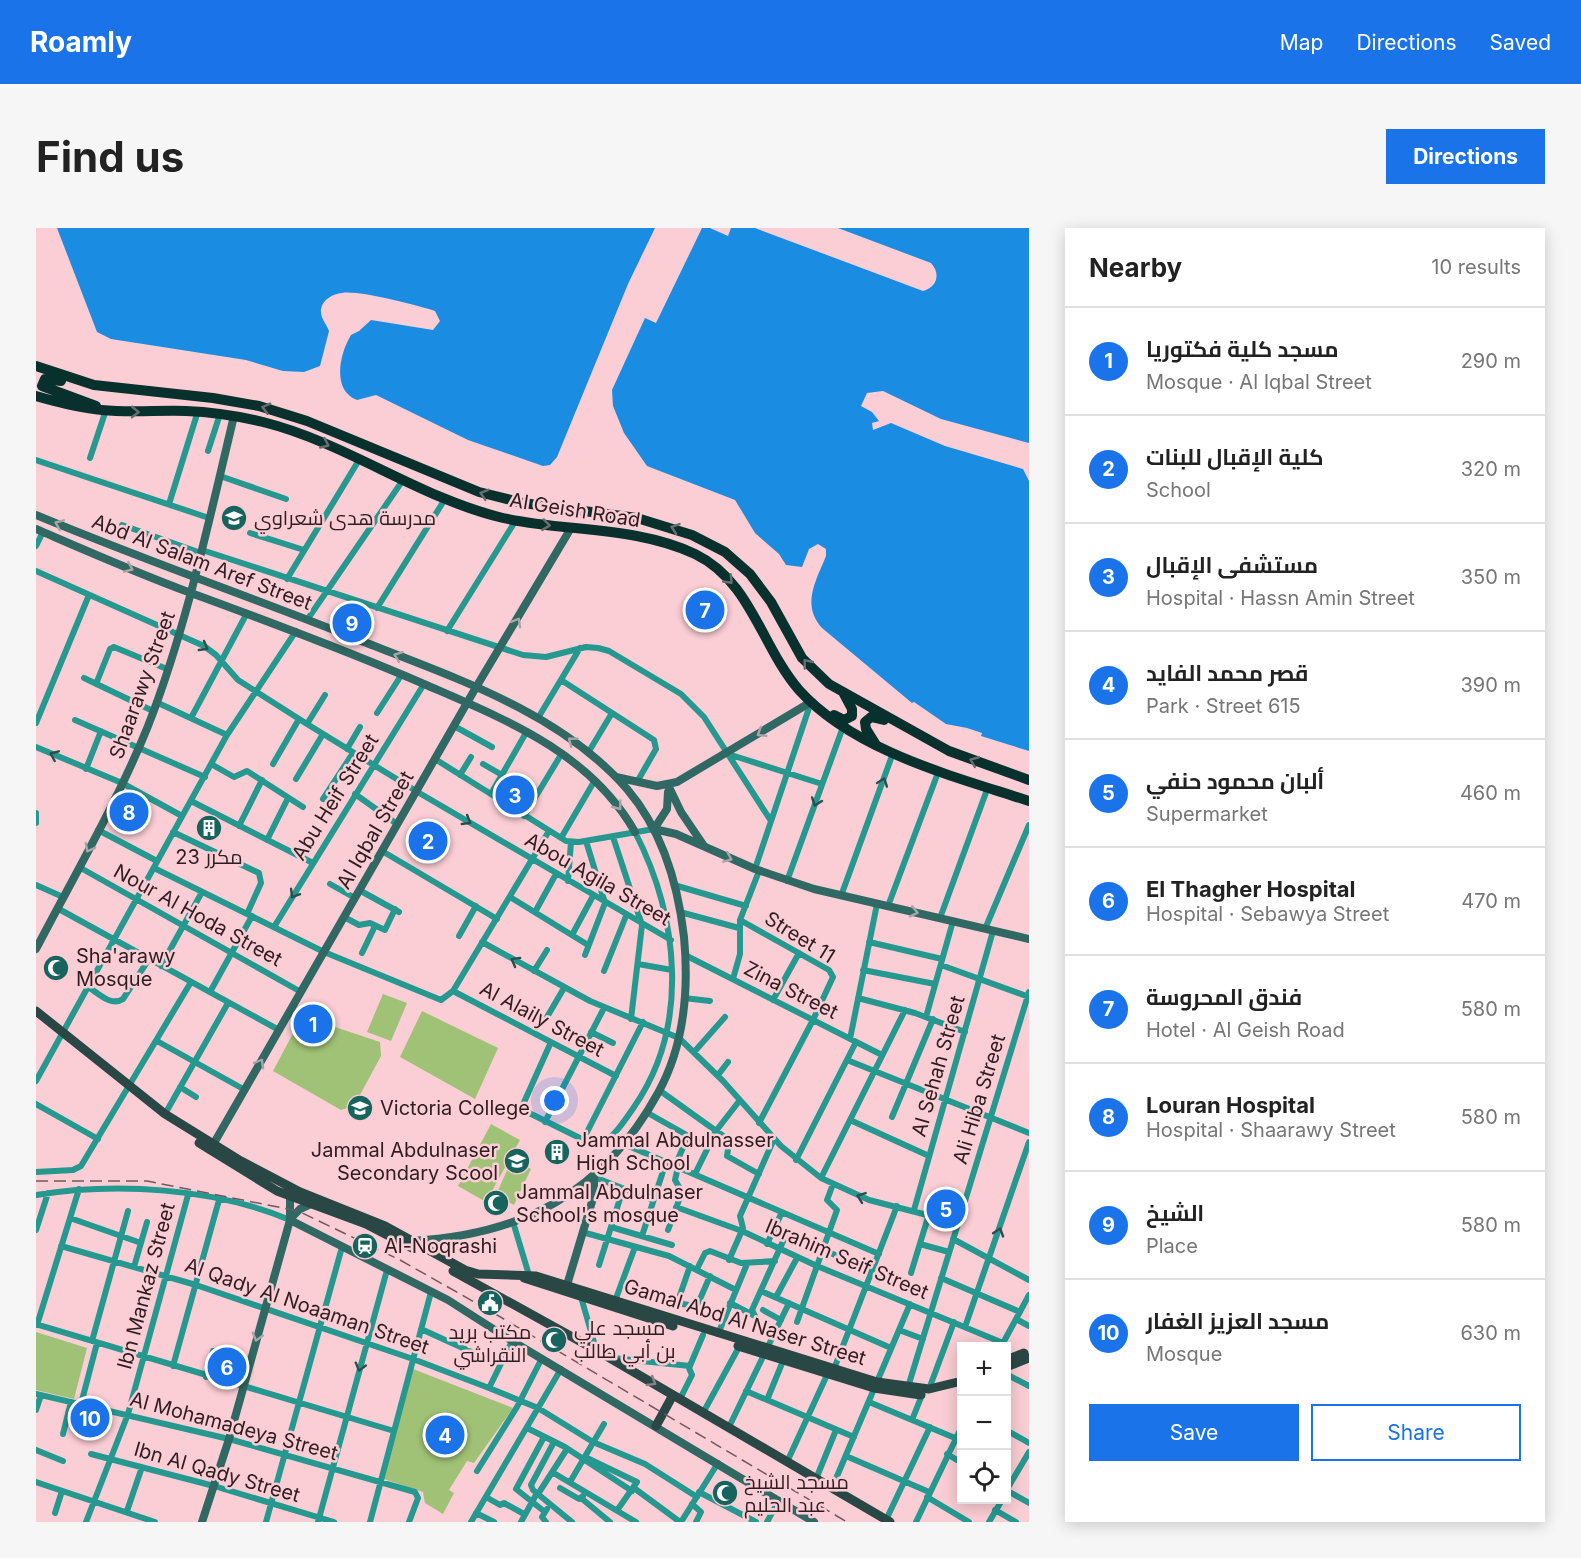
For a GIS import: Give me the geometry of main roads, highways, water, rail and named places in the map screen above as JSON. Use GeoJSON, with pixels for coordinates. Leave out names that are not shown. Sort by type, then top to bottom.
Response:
{"type":"FeatureCollection","features":[{"type":"Feature","properties":{"kind":"highway","name":"Al Geish Road"},"geometry":{"type":"LineString","coordinates":[[36,366],[94,385],[213,398],[260,406],[307,421],[479,492],[523,503],[637,518],[692,535],[726,552],[750,574],[765,591],[808,666],[828,684],[959,755],[1029,780]]}},
{"type":"Feature","properties":{"kind":"highway"},"geometry":{"type":"LineString","coordinates":[[94,385],[76,385],[48,378],[42,384],[48,390],[83,400],[104,410]]}},
{"type":"Feature","properties":{"kind":"highway","name":"Al Geish Road"},"geometry":{"type":"LineString","coordinates":[[36,396],[104,410],[198,411],[234,416],[289,430],[445,499],[516,520],[641,537],[681,549],[707,561],[740,591],[776,658],[800,690],[811,702],[843,727],[877,746],[1029,801]]}},
{"type":"Feature","properties":{"kind":"highway"},"geometry":{"type":"LineString","coordinates":[[800,690],[842,720],[846,720],[851,718],[853,711],[844,693]]}},
{"type":"Feature","properties":{"kind":"highway"},"geometry":{"type":"LineString","coordinates":[[877,746],[866,729],[865,722],[873,717],[890,719]]}},
{"type":"Feature","properties":{"kind":"main road","name":"Gamal Abd Al Naser Street"},"geometry":{"type":"LineString","coordinates":[[36,1011],[62,1035]]}},
{"type":"Feature","properties":{"kind":"main road","name":"Gamal Abd Al Naser Street"},"geometry":{"type":"LineString","coordinates":[[36,1016],[129,1089],[212,1147],[308,1204],[380,1230],[596,1349],[888,1521]]}},
{"type":"Feature","properties":{"kind":"main road","name":"Gamal Abd Al Naser Street"},"geometry":{"type":"LineString","coordinates":[[129,1089],[212,1147]]}},
{"type":"Feature","properties":{"kind":"main road","name":"Gamal Abd Al Naser Street"},"geometry":{"type":"LineString","coordinates":[[291,1192],[320,1200],[370,1219],[465,1270],[502,1275],[524,1275],[567,1285],[718,1334],[765,1352],[876,1385],[926,1392],[957,1388]]}},
{"type":"Feature","properties":{"kind":"main road"},"geometry":{"type":"LineString","coordinates":[[491,1292],[502,1275]]}},
{"type":"Feature","properties":{"kind":"main road","name":"Gamal Abd Al Naser Street"},"geometry":{"type":"LineString","coordinates":[[524,1275],[581,1297],[739,1347],[765,1352],[783,1361],[831,1372]]}},
{"type":"Feature","properties":{"kind":"main road"},"geometry":{"type":"LineString","coordinates":[[1011,1358],[1029,1352]]}},
{"type":"Feature","properties":{"kind":"main road"},"geometry":{"type":"LineString","coordinates":[[1011,1366],[1029,1358]]}},
{"type":"Feature","properties":{"kind":"main road","name":"Gamal Abd Al Naser Street"},"geometry":{"type":"LineString","coordinates":[[876,1385],[926,1392],[957,1383]]}},
{"type":"Feature","properties":{"kind":"main road"},"geometry":{"type":"LineString","coordinates":[[656,1426],[677,1397]]}},
{"type":"Feature","properties":{"kind":"water"},"geometry":{"type":"Polygon","coordinates":[[[57,228],[655,228],[628,284],[557,457],[550,465],[543,466],[468,440],[376,395],[357,400],[344,388],[340,371],[341,361],[351,335],[371,320],[433,330],[440,321],[435,311],[361,294],[342,293],[332,296],[324,302],[321,309],[322,318],[329,331],[320,366],[304,372],[283,371],[246,360],[111,339],[97,332],[57,228]]]}},
{"type":"Feature","properties":{"kind":"water"},"geometry":{"type":"Polygon","coordinates":[[[702,228],[710,228],[728,236],[731,228],[755,228],[923,291],[932,286],[936,280],[936,271],[931,263],[838,228],[1029,228],[1029,443],[941,419],[883,391],[867,393],[861,406],[872,412],[879,421],[872,423],[873,430],[891,423],[945,446],[1023,469],[1029,481],[1029,751],[981,736],[982,733],[967,728],[946,724],[914,702],[912,703],[822,628],[816,619],[812,611],[812,593],[826,556],[826,549],[818,544],[809,549],[802,567],[786,565],[779,554],[755,533],[735,500],[647,466],[624,433],[613,406],[612,390],[645,318],[656,323],[702,228]]]}},
{"type":"Feature","properties":{"kind":"railway"},"geometry":{"type":"LineString","coordinates":[[36,1181],[147,1181],[298,1211],[400,1260],[492,1312],[847,1522]]}},
{"type":"Feature","properties":{"kind":"place","name":"مدرسة هدى شعراوي"},"geometry":{"type":"Point","coordinates":[234,518]}},
{"type":"Feature","properties":{"kind":"place","name":"فندق المحروسة"},"geometry":{"type":"Point","coordinates":[705,610]}},
{"type":"Feature","properties":{"kind":"place","name":"الشيخ"},"geometry":{"type":"Point","coordinates":[352,623]}},
{"type":"Feature","properties":{"kind":"place","name":"مستشفى الإقبال"},"geometry":{"type":"Point","coordinates":[515,795]}},
{"type":"Feature","properties":{"kind":"place","name":"Louran Hospital"},"geometry":{"type":"Point","coordinates":[129,812]}},
{"type":"Feature","properties":{"kind":"place","name":"23 مكرر"},"geometry":{"type":"Point","coordinates":[209,828]}},
{"type":"Feature","properties":{"kind":"place","name":"كلية الإقبال للبنات"},"geometry":{"type":"Point","coordinates":[428,841]}},
{"type":"Feature","properties":{"kind":"place","name":"Sha'arawy Mosque"},"geometry":{"type":"Point","coordinates":[56,968]}},
{"type":"Feature","properties":{"kind":"place","name":"مسجد كلية فكتوريا"},"geometry":{"type":"Point","coordinates":[313,1024]}},
{"type":"Feature","properties":{"kind":"place","name":"Victoria College"},"geometry":{"type":"Point","coordinates":[360,1108]}},
{"type":"Feature","properties":{"kind":"place","name":"Jammal Abdulnasser High School"},"geometry":{"type":"Point","coordinates":[557,1152]}},
{"type":"Feature","properties":{"kind":"place","name":"Jammal Abdulnaser Secondary Scool"},"geometry":{"type":"Point","coordinates":[517,1161]}},
{"type":"Feature","properties":{"kind":"place","name":"Jammal Abdulnaser School's mosque"},"geometry":{"type":"Point","coordinates":[496,1203]}},
{"type":"Feature","properties":{"kind":"place","name":"ألبان محمود حنفي"},"geometry":{"type":"Point","coordinates":[946,1209]}},
{"type":"Feature","properties":{"kind":"place","name":"Al-Noqrashi"},"geometry":{"type":"Point","coordinates":[365,1246]}},
{"type":"Feature","properties":{"kind":"place","name":"مكتب بريد النقراشي"},"geometry":{"type":"Point","coordinates":[490,1303]}},
{"type":"Feature","properties":{"kind":"place","name":"مسجد علي بن أبي طالب"},"geometry":{"type":"Point","coordinates":[554,1340]}},
{"type":"Feature","properties":{"kind":"place","name":"El Thagher Hospital"},"geometry":{"type":"Point","coordinates":[227,1367]}},
{"type":"Feature","properties":{"kind":"place","name":"مسجد العزيز الغفار"},"geometry":{"type":"Point","coordinates":[90,1418]}},
{"type":"Feature","properties":{"kind":"place","name":"قصر محمد الفايد"},"geometry":{"type":"Point","coordinates":[445,1435]}},
{"type":"Feature","properties":{"kind":"place","name":"مسجد الشيخ عبد الحليم"},"geometry":{"type":"Point","coordinates":[725,1493]}}]}
